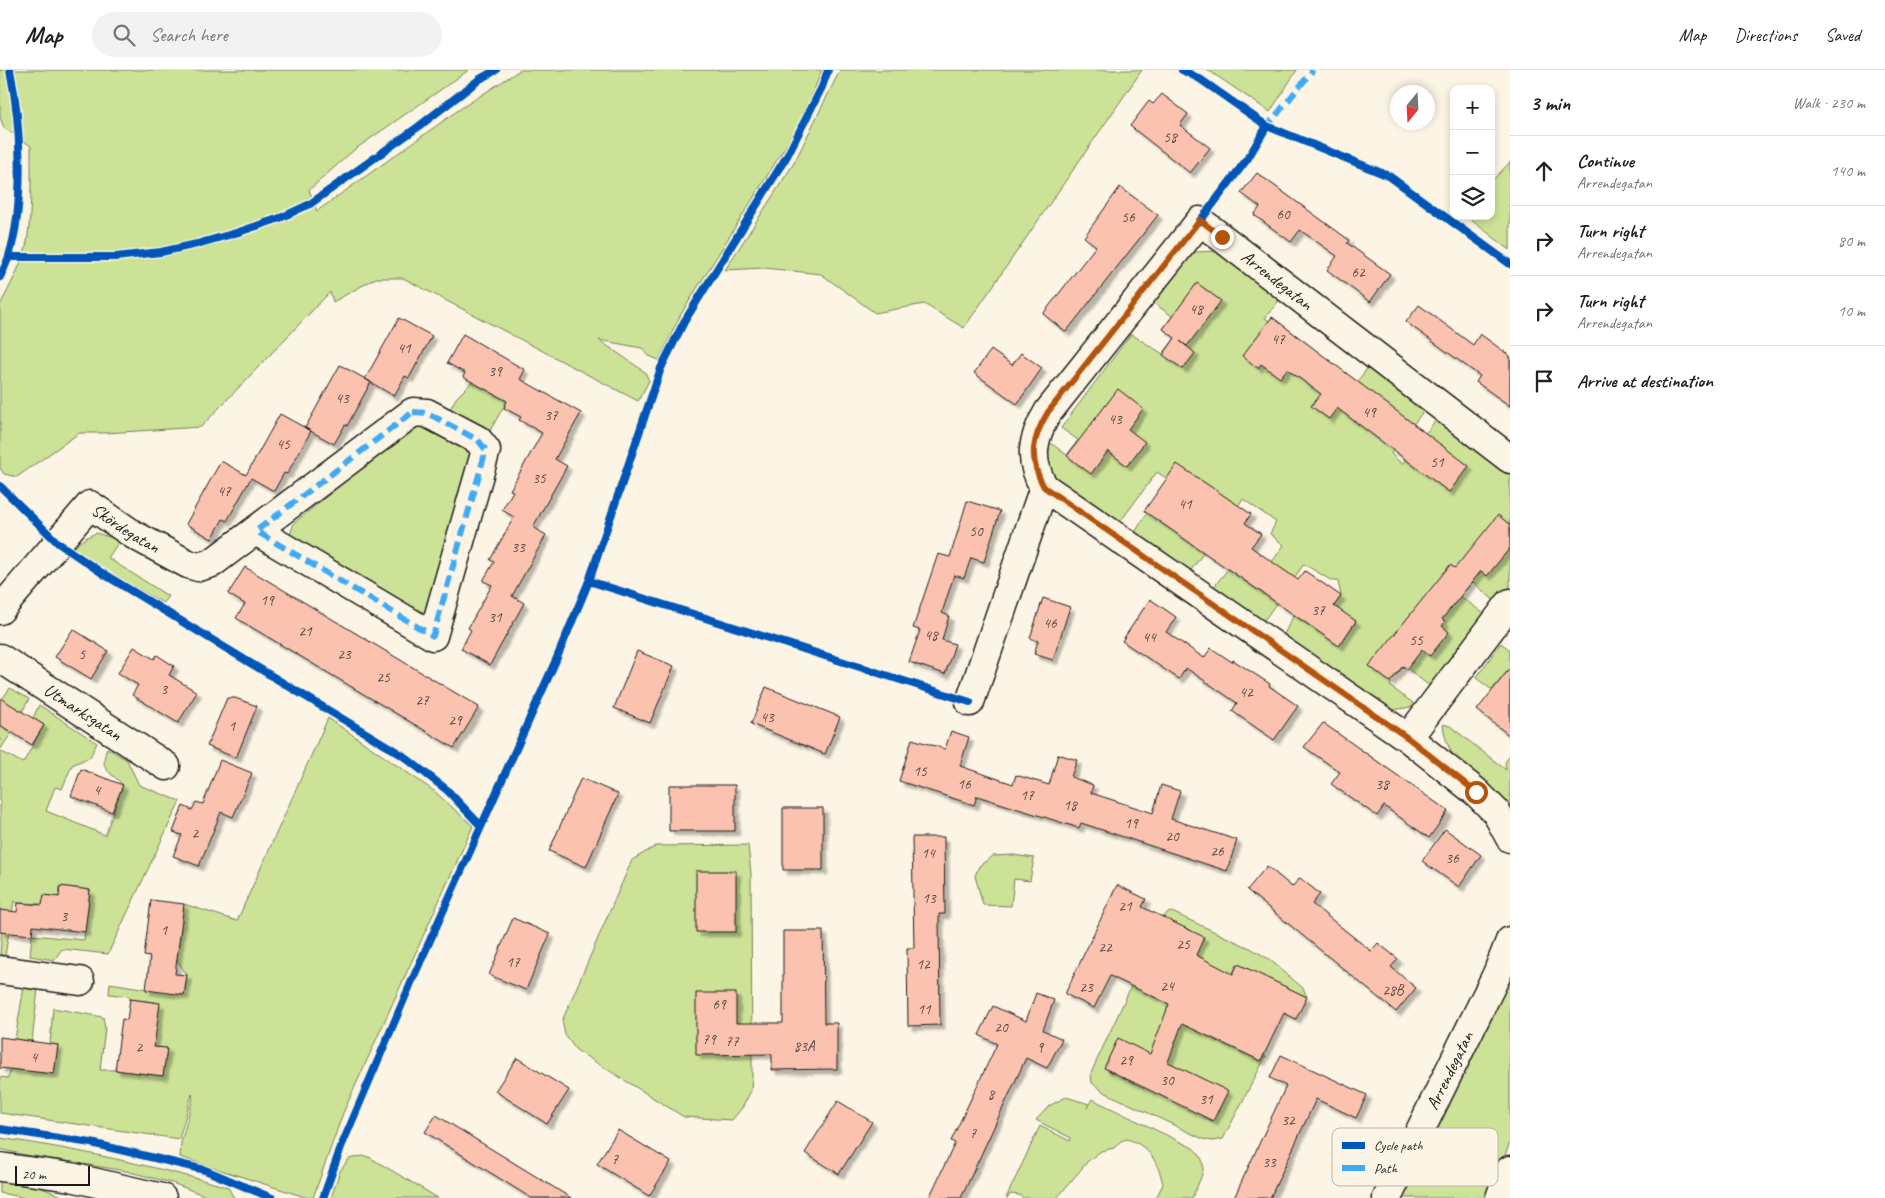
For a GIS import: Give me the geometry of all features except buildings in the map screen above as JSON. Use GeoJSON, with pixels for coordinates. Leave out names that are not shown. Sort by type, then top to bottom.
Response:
{"type":"FeatureCollection","features":[{"type":"Feature","properties":{"kind":"street","name":"Arrendegatan"},"geometry":{"type":"LineString","coordinates":[[1044,487],[1038,477],[1034,461],[1034,444],[1039,428],[1053,406],[1200,220],[1510,459]]}},
{"type":"Feature","properties":{"kind":"street"},"geometry":{"type":"LineString","coordinates":[[413,412],[427,413],[478,440],[486,450],[433,636],[256,531],[413,412]]}},
{"type":"Feature","properties":{"kind":"street"},"geometry":{"type":"LineString","coordinates":[[970,702],[1044,487],[1408,738],[1476,792],[1496,812],[1510,838]]}},
{"type":"Feature","properties":{"kind":"street","name":"Skördegatan"},"geometry":{"type":"LineString","coordinates":[[0,610],[90,505],[134,535],[188,564],[198,567],[212,563],[256,531]]}},
{"type":"Feature","properties":{"kind":"street"},"geometry":{"type":"LineString","coordinates":[[1408,738],[1510,603]]}},
{"type":"Feature","properties":{"kind":"street","name":"Utmarksgatan"},"geometry":{"type":"LineString","coordinates":[[0,658],[166,766]]}},
{"type":"Feature","properties":{"kind":"street","name":"Arrendegatan"},"geometry":{"type":"LineString","coordinates":[[1421,1128],[1497,974],[1510,941]]}},
{"type":"Feature","properties":{"kind":"street"},"geometry":{"type":"LineString","coordinates":[[0,970],[80,981]]}},
{"type":"Feature","properties":{"kind":"street"},"geometry":{"type":"LineString","coordinates":[[0,1168],[71,1177],[162,1198]]}},
{"type":"Feature","properties":{"kind":"street"},"geometry":{"type":"LineString","coordinates":[[1500,1198],[1510,1170]]}},
{"type":"Feature","properties":{"kind":"street","name":"Arrendegatan"},"geometry":{"type":"LineString","coordinates":[[1387,1198],[1393,1186]]}},
{"type":"Feature","properties":{"kind":"green space"},"geometry":{"type":"Polygon","coordinates":[[[0,70],[469,70],[354,150],[309,190],[317,211],[460,109],[520,70],[822,70],[802,120],[681,314],[659,360],[649,356],[642,348],[599,340],[645,372],[649,381],[638,401],[403,278],[376,278],[333,302],[330,292],[201,427],[79,433],[17,477],[4,474],[0,468],[0,305],[20,265],[27,242],[31,146],[4,128],[0,117],[0,70]]]}},
{"type":"Feature","properties":{"kind":"green space"},"geometry":{"type":"Polygon","coordinates":[[[840,70],[1142,70],[964,328],[924,304],[875,313],[821,274],[764,268],[725,270],[794,163],[840,70]]]}},
{"type":"Feature","properties":{"kind":"green space"},"geometry":{"type":"Polygon","coordinates":[[[1208,70],[1297,70],[1270,112],[1208,70]]]}},
{"type":"Feature","properties":{"kind":"green space"},"geometry":{"type":"Polygon","coordinates":[[[1510,162],[1510,250],[1471,220],[1495,220],[1495,178],[1510,162]]]}},
{"type":"Feature","properties":{"kind":"green space"},"geometry":{"type":"Polygon","coordinates":[[[1217,251],[1281,298],[1265,318],[1269,321],[1272,317],[1328,360],[1344,399],[1369,366],[1425,409],[1391,454],[1402,464],[1436,420],[1510,471],[1510,589],[1498,604],[1473,582],[1460,596],[1487,616],[1432,688],[1404,666],[1390,682],[1391,687],[1417,706],[1387,711],[1283,636],[1294,615],[1339,645],[1356,622],[1334,606],[1341,596],[1338,581],[1332,581],[1304,564],[1263,622],[1213,588],[1228,569],[1265,595],[1272,562],[1284,545],[1270,534],[1276,522],[1243,499],[1189,573],[1134,534],[1147,513],[1145,511],[1164,483],[1169,480],[1157,472],[1120,522],[1048,474],[1049,442],[1067,455],[1078,440],[1061,428],[1131,334],[1163,354],[1175,338],[1163,329],[1172,316],[1151,301],[1195,252],[1217,251]]]}},
{"type":"Feature","properties":{"kind":"green space"},"geometry":{"type":"Polygon","coordinates":[[[472,382],[507,401],[488,434],[449,411],[456,398],[472,382]]]}},
{"type":"Feature","properties":{"kind":"green space"},"geometry":{"type":"Polygon","coordinates":[[[424,425],[471,449],[474,455],[425,615],[419,616],[294,542],[290,535],[294,523],[391,444],[418,426],[424,425]]]}},
{"type":"Feature","properties":{"kind":"green space"},"geometry":{"type":"Polygon","coordinates":[[[96,533],[113,538],[118,543],[108,558],[168,596],[163,603],[72,551],[82,540],[96,533]]]}},
{"type":"Feature","properties":{"kind":"green space"},"geometry":{"type":"Polygon","coordinates":[[[1501,643],[1510,650],[1510,668],[1492,690],[1476,678],[1501,643]]]}},
{"type":"Feature","properties":{"kind":"green space"},"geometry":{"type":"Polygon","coordinates":[[[10,688],[29,699],[22,712],[0,702],[10,688]]]}},
{"type":"Feature","properties":{"kind":"green space"},"geometry":{"type":"Polygon","coordinates":[[[39,705],[97,743],[90,757],[72,765],[62,789],[55,787],[46,811],[105,835],[123,785],[106,769],[104,761],[107,748],[127,760],[139,785],[180,801],[108,954],[62,949],[54,960],[30,956],[32,935],[84,940],[90,890],[61,886],[59,897],[44,895],[42,904],[18,903],[14,901],[5,956],[0,955],[3,911],[0,910],[0,751],[23,763],[44,725],[33,718],[39,705]]]}},
{"type":"Feature","properties":{"kind":"green space"},"geometry":{"type":"Polygon","coordinates":[[[328,718],[434,791],[473,826],[343,1113],[313,1198],[180,1157],[181,1143],[193,1098],[192,1094],[179,1139],[0,1113],[0,1077],[8,1078],[11,1069],[54,1074],[58,1045],[50,1044],[53,1008],[103,1017],[105,1028],[100,1070],[163,1076],[167,1048],[154,1047],[152,1023],[155,1002],[109,994],[110,983],[184,995],[187,975],[177,960],[184,904],[237,921],[328,718]]]}},
{"type":"Feature","properties":{"kind":"green space"},"geometry":{"type":"Polygon","coordinates":[[[1443,724],[1450,726],[1506,770],[1505,762],[1510,756],[1510,813],[1458,763],[1446,738],[1443,724]]]}},
{"type":"Feature","properties":{"kind":"green space"},"geometry":{"type":"Polygon","coordinates":[[[0,725],[12,732],[0,750],[0,725]]]}},
{"type":"Feature","properties":{"kind":"green space"},"geometry":{"type":"Polygon","coordinates":[[[748,845],[751,874],[751,1091],[742,1108],[732,1120],[684,1117],[576,1050],[565,1035],[562,1021],[632,860],[656,846],[748,845]]]}},
{"type":"Feature","properties":{"kind":"green space"},"geometry":{"type":"Polygon","coordinates":[[[1013,855],[1034,858],[1030,881],[1014,879],[1011,906],[983,905],[975,876],[979,866],[993,856],[1013,855]]]}},
{"type":"Feature","properties":{"kind":"green space"},"geometry":{"type":"Polygon","coordinates":[[[1172,912],[1252,949],[1269,959],[1303,988],[1307,997],[1237,964],[1205,1035],[1261,1061],[1264,1055],[1266,1056],[1223,1139],[1212,1141],[1203,1139],[1104,1092],[1092,1083],[1091,1073],[1161,922],[1167,913],[1172,912]]]}},
{"type":"Feature","properties":{"kind":"green space"},"geometry":{"type":"Polygon","coordinates":[[[1510,978],[1510,1142],[1498,1174],[1498,1128],[1436,1128],[1510,978]]]}},
{"type":"Feature","properties":{"kind":"green space"},"geometry":{"type":"Polygon","coordinates":[[[24,987],[38,989],[32,1041],[15,1039],[24,987]]]}},
{"type":"Feature","properties":{"kind":"green space"},"geometry":{"type":"Polygon","coordinates":[[[1066,1097],[1089,1104],[1087,1108],[1092,1099],[1193,1148],[1202,1160],[1203,1172],[1192,1198],[1156,1198],[1163,1184],[1155,1162],[1142,1146],[1127,1139],[1121,1141],[1114,1148],[1101,1151],[1088,1161],[1057,1198],[1023,1198],[1019,1195],[1010,1194],[1006,1198],[1040,1126],[1070,1141],[1071,1138],[1036,1120],[1049,1106],[1066,1097]]]}},
{"type":"Feature","properties":{"kind":"green space"},"geometry":{"type":"Polygon","coordinates":[[[0,1138],[86,1153],[172,1172],[228,1187],[234,1198],[211,1198],[172,1183],[126,1171],[0,1149],[0,1138]]]}},
{"type":"Feature","properties":{"kind":"green space"},"geometry":{"type":"Polygon","coordinates":[[[362,1156],[369,1157],[438,1198],[331,1198],[340,1171],[349,1159],[362,1156]]]}},
{"type":"Feature","properties":{"kind":"green space"},"geometry":{"type":"Polygon","coordinates":[[[0,1179],[32,1184],[67,1198],[26,1198],[0,1193],[0,1179]]]}},
{"type":"Feature","properties":{"kind":"green space"},"geometry":{"type":"Polygon","coordinates":[[[1408,1186],[1494,1186],[1489,1198],[1402,1198],[1408,1186]]]}},
{"type":"Feature","properties":{"kind":"marked path"},"geometry":{"type":"LineString","coordinates":[[1265,129],[1313,70]]}},
{"type":"Feature","properties":{"kind":"marked path"},"geometry":{"type":"LineString","coordinates":[[413,412],[427,413],[478,440],[486,450],[433,636],[256,531],[413,412]]}},
{"type":"Feature","properties":{"kind":"cycle path"},"geometry":{"type":"LineString","coordinates":[[0,277],[8,259],[14,235],[19,188],[19,138],[10,70]]}},
{"type":"Feature","properties":{"kind":"cycle path"},"geometry":{"type":"LineString","coordinates":[[9,257],[115,257],[161,252],[197,244],[280,218],[310,204],[418,127],[480,79],[496,70]]}},
{"type":"Feature","properties":{"kind":"cycle path"},"geometry":{"type":"LineString","coordinates":[[323,1198],[341,1147],[414,976],[556,660],[589,581],[661,368],[684,322],[787,156],[822,87],[828,70]]}},
{"type":"Feature","properties":{"kind":"cycle path"},"geometry":{"type":"LineString","coordinates":[[1182,70],[1200,79],[1267,126],[1389,176],[1510,264]]}},
{"type":"Feature","properties":{"kind":"cycle path"},"geometry":{"type":"LineString","coordinates":[[1200,221],[1248,158],[1267,126]]}},
{"type":"Feature","properties":{"kind":"cycle path"},"geometry":{"type":"LineString","coordinates":[[0,486],[58,543],[102,573],[402,755],[447,790],[481,826]]}},
{"type":"Feature","properties":{"kind":"cycle path"},"geometry":{"type":"LineString","coordinates":[[589,581],[970,702]]}},
{"type":"Feature","properties":{"kind":"cycle path"},"geometry":{"type":"LineString","coordinates":[[0,1129],[91,1143],[205,1170],[272,1198]]}},
{"type":"Feature","properties":{"kind":"route"},"geometry":{"type":"LineString","coordinates":[[1222,237],[1200,220],[1048,412],[1039,428],[1034,444],[1034,461],[1038,477],[1044,487],[1408,738],[1476,792]]}}]}
